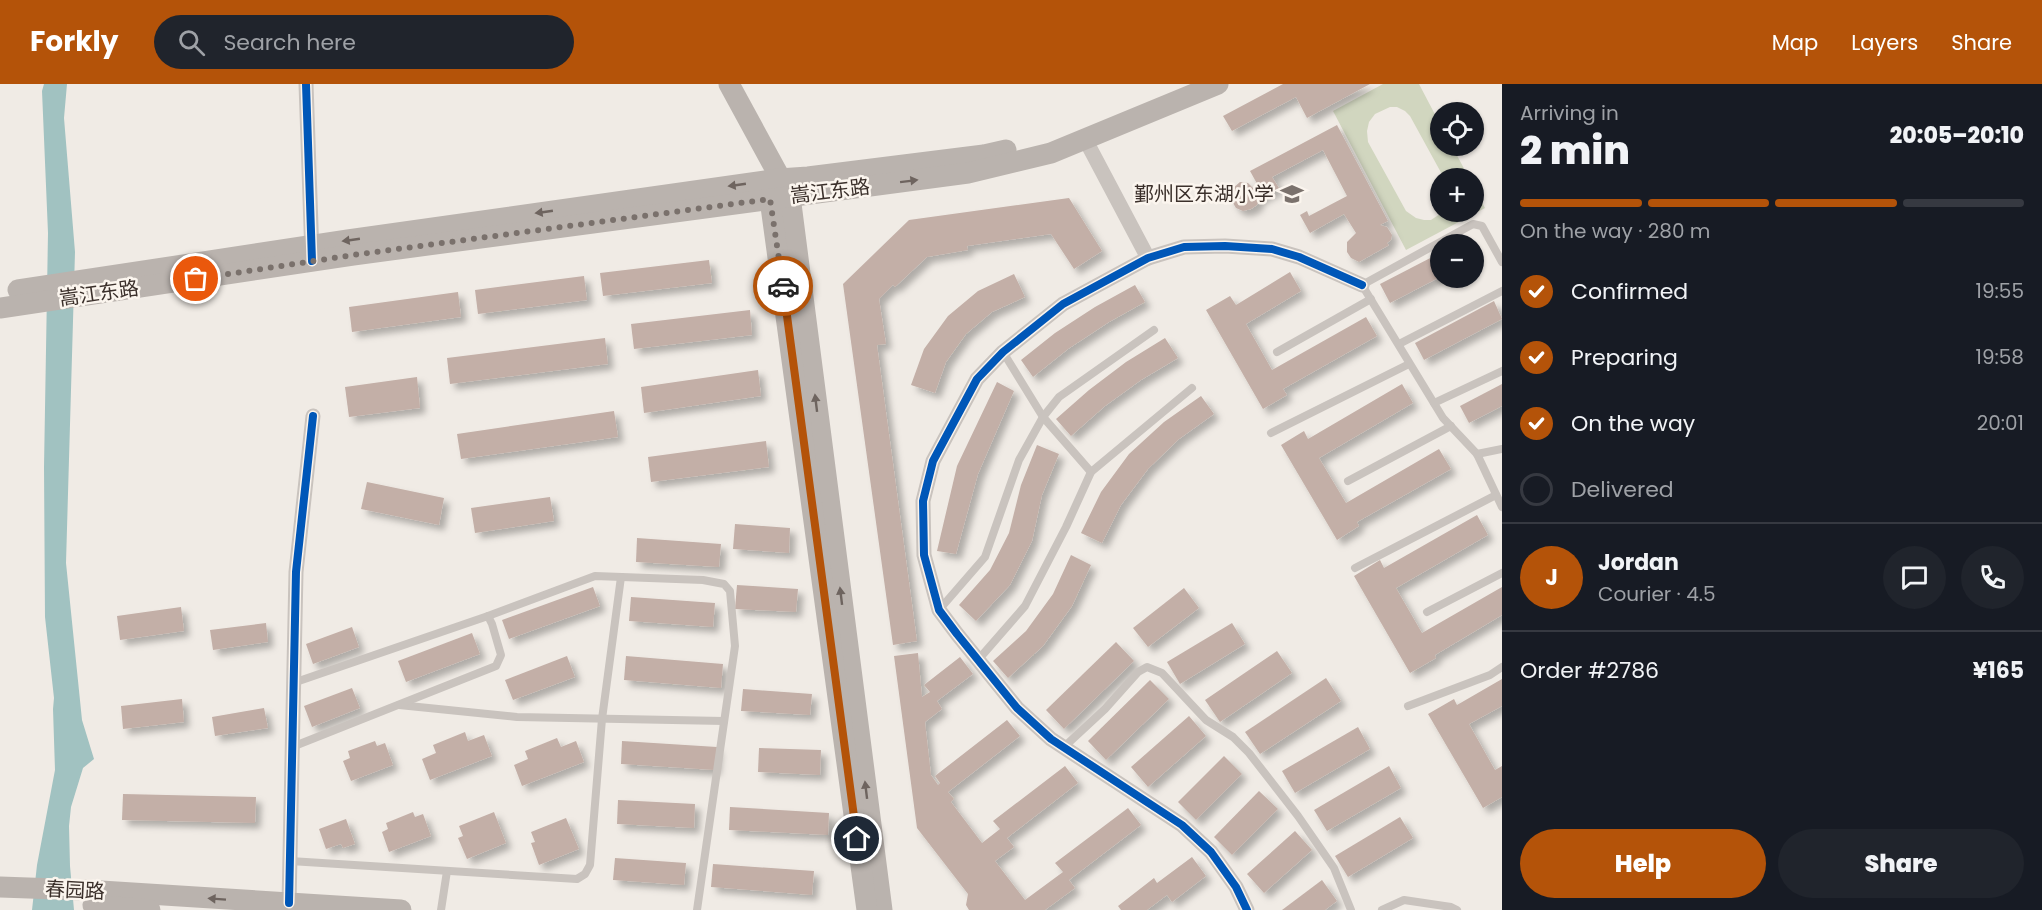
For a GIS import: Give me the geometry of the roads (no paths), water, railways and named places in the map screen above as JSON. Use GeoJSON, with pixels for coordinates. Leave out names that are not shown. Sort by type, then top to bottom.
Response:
{"type":"FeatureCollection","features":[{"type":"Feature","properties":{"kind":"main road"},"geometry":{"type":"LineString","coordinates":[[729,84],[780,191],[882,910]]}},
{"type":"Feature","properties":{"kind":"main road","name":"嵩江东路"},"geometry":{"type":"LineString","coordinates":[[780,191],[808,177],[984,155],[1045,141],[1180,84]]}},
{"type":"Feature","properties":{"kind":"main road","name":"嵩江东路"},"geometry":{"type":"LineString","coordinates":[[0,308],[38,295],[312,254],[780,191],[968,173],[1051,153],[1218,84]]}},
{"type":"Feature","properties":{"kind":"main road"},"geometry":{"type":"LineString","coordinates":[[780,191],[867,910]]}},
{"type":"Feature","properties":{"kind":"main road","name":"嵩江东路"},"geometry":{"type":"LineString","coordinates":[[0,293],[38,295]]}},
{"type":"Feature","properties":{"kind":"main road","name":"春园路"},"geometry":{"type":"LineString","coordinates":[[0,887],[28,894],[258,906],[289,903],[401,910]]}},
{"type":"Feature","properties":{"kind":"main road","name":"春园路"},"geometry":{"type":"LineString","coordinates":[[0,900],[28,894]]}},
{"type":"Feature","properties":{"kind":"main road","name":"春园路"},"geometry":{"type":"LineString","coordinates":[[83,897],[150,910]]}},
{"type":"Feature","properties":{"kind":"street"},"geometry":{"type":"LineString","coordinates":[[306,84],[312,254]]}},
{"type":"Feature","properties":{"kind":"street"},"geometry":{"type":"LineString","coordinates":[[1085,139],[1148,258]]}},
{"type":"Feature","properties":{"kind":"street"},"geometry":{"type":"LineString","coordinates":[[1247,910],[1236,887],[1211,852],[1182,825],[1051,739],[1017,708],[978,660],[939,610],[924,555],[923,501],[933,461],[977,379],[1003,352],[1063,304],[1148,258],[1184,248],[1225,246],[1272,249],[1299,256],[1362,285]]}},
{"type":"Feature","properties":{"kind":"street"},"geometry":{"type":"LineString","coordinates":[[289,903],[296,572],[313,416]]}},
{"type":"Feature","properties":{"kind":"lane"},"geometry":{"type":"LineString","coordinates":[[1502,262],[1482,226],[1473,224],[1362,285],[1434,403],[1451,426],[1477,454],[1502,507]]}},
{"type":"Feature","properties":{"kind":"lane"},"geometry":{"type":"LineString","coordinates":[[1399,344],[1502,291]]}},
{"type":"Feature","properties":{"kind":"lane"},"geometry":{"type":"LineString","coordinates":[[1276,352],[1371,299]]}},
{"type":"Feature","properties":{"kind":"lane"},"geometry":{"type":"LineString","coordinates":[[939,610],[985,557],[1019,460],[1043,417],[1059,397],[1154,330]]}},
{"type":"Feature","properties":{"kind":"lane"},"geometry":{"type":"LineString","coordinates":[[1003,352],[1043,417],[1091,472]]}},
{"type":"Feature","properties":{"kind":"lane"},"geometry":{"type":"LineString","coordinates":[[1271,434],[1409,364]]}},
{"type":"Feature","properties":{"kind":"lane"},"geometry":{"type":"LineString","coordinates":[[1434,403],[1502,371]]}},
{"type":"Feature","properties":{"kind":"lane"},"geometry":{"type":"LineString","coordinates":[[978,660],[1025,606],[1066,527],[1091,472],[1192,388]]}},
{"type":"Feature","properties":{"kind":"lane"},"geometry":{"type":"LineString","coordinates":[[1348,481],[1451,426]]}},
{"type":"Feature","properties":{"kind":"lane"},"geometry":{"type":"LineString","coordinates":[[1477,454],[1502,449]]}},
{"type":"Feature","properties":{"kind":"lane"},"geometry":{"type":"LineString","coordinates":[[1355,568],[1496,495]]}},
{"type":"Feature","properties":{"kind":"lane"},"geometry":{"type":"LineString","coordinates":[[1427,612],[1502,573]]}},
{"type":"Feature","properties":{"kind":"lane"},"geometry":{"type":"LineString","coordinates":[[294,683],[595,576],[703,580],[724,584],[730,591],[735,646],[697,910]]}},
{"type":"Feature","properties":{"kind":"lane"},"geometry":{"type":"LineString","coordinates":[[290,861],[577,879],[585,874],[590,865],[602,719],[621,577]]}},
{"type":"Feature","properties":{"kind":"lane"},"geometry":{"type":"LineString","coordinates":[[292,747],[496,666],[501,655],[488,615]]}},
{"type":"Feature","properties":{"kind":"lane"},"geometry":{"type":"LineString","coordinates":[[1408,706],[1490,675],[1502,667]]}},
{"type":"Feature","properties":{"kind":"lane"},"geometry":{"type":"LineString","coordinates":[[1064,747],[1105,710],[1138,672],[1147,668],[1156,669],[1206,720],[1233,737],[1250,753],[1334,868],[1351,910]]}},
{"type":"Feature","properties":{"kind":"lane"},"geometry":{"type":"LineString","coordinates":[[398,705],[517,717],[724,721]]}},
{"type":"Feature","properties":{"kind":"lane"},"geometry":{"type":"LineString","coordinates":[[441,910],[447,871]]}},
{"type":"Feature","properties":{"kind":"lane"},"geometry":{"type":"LineString","coordinates":[[1382,910],[1404,900],[1451,907],[1457,910]]}},
{"type":"Feature","properties":{"kind":"water"},"geometry":{"type":"Polygon","coordinates":[[[44,84],[67,84],[64,118],[75,252],[66,563],[82,720],[94,759],[83,768],[71,807],[70,866],[74,910],[32,910],[37,865],[55,770],[54,698],[45,617],[44,467],[48,233],[42,91],[44,84]]]}},
{"type":"Feature","properties":{"kind":"place","name":"鄞州区东湖小学"},"geometry":{"type":"Point","coordinates":[1292,194]}}]}
